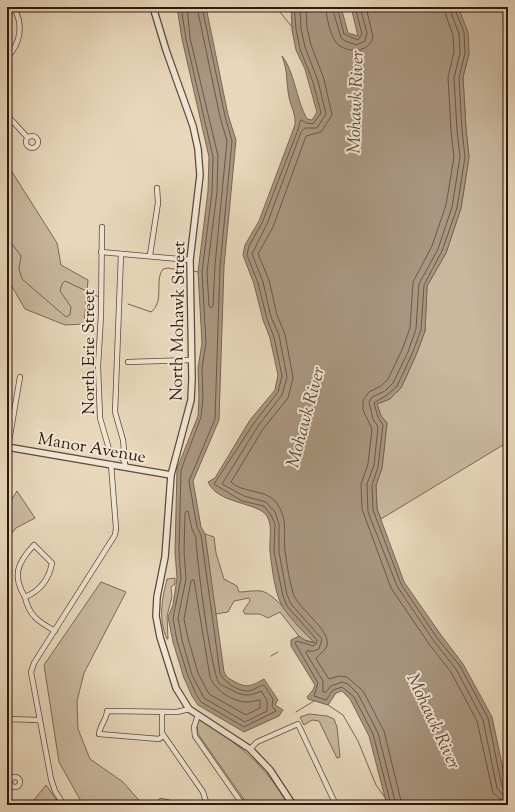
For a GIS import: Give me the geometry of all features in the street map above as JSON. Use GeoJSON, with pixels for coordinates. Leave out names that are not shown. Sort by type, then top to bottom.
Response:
{"type":"FeatureCollection","features":[{"type":"Feature","properties":{"kind":"street"},"geometry":{"type":"LineString","coordinates":[[7,57],[12,52],[19,36],[20,27],[17,13],[13,7]]}},
{"type":"Feature","properties":{"kind":"street","name":"North Mohawk Street"},"geometry":{"type":"LineString","coordinates":[[154,7],[166,50],[193,126],[198,149],[200,175],[190,260],[192,360],[191,400],[172,476],[164,563],[156,616],[160,637],[176,688],[189,709],[236,738],[250,749],[270,770],[292,805]]}},
{"type":"Feature","properties":{"kind":"street"},"geometry":{"type":"LineString","coordinates":[[7,115],[27,138]]}},
{"type":"Feature","properties":{"kind":"street"},"geometry":{"type":"LineString","coordinates":[[150,255],[158,202],[157,188]]}},
{"type":"Feature","properties":{"kind":"street","name":"North Erie Street"},"geometry":{"type":"LineString","coordinates":[[102,227],[101,315],[98,366],[100,418],[109,449],[126,464]]}},
{"type":"Feature","properties":{"kind":"street"},"geometry":{"type":"LineString","coordinates":[[101,252],[150,255],[190,260]]}},
{"type":"Feature","properties":{"kind":"street"},"geometry":{"type":"LineString","coordinates":[[121,254],[115,412],[123,440],[126,464]]}},
{"type":"Feature","properties":{"kind":"street"},"geometry":{"type":"LineString","coordinates":[[128,362],[192,360]]}},
{"type":"Feature","properties":{"kind":"street"},"geometry":{"type":"LineString","coordinates":[[7,447],[20,377]]}},
{"type":"Feature","properties":{"kind":"street","name":"Manor Avenue"},"geometry":{"type":"LineString","coordinates":[[7,447],[111,464],[126,464],[172,476]]}},
{"type":"Feature","properties":{"kind":"street"},"geometry":{"type":"LineString","coordinates":[[64,805],[55,791],[51,779],[31,676],[34,663],[115,535],[116,528],[111,464]]}},
{"type":"Feature","properties":{"kind":"street"},"geometry":{"type":"LineString","coordinates":[[25,597],[34,594],[43,583],[50,571],[52,563],[34,545],[23,557],[18,571],[17,584],[25,597],[31,614],[36,620],[55,631]]}},
{"type":"Feature","properties":{"kind":"street"},"geometry":{"type":"LineString","coordinates":[[163,736],[160,739],[99,734],[101,726],[107,716],[107,711],[177,712],[189,709]]}},
{"type":"Feature","properties":{"kind":"street"},"geometry":{"type":"LineString","coordinates":[[162,712],[163,736],[203,792],[207,805]]}},
{"type":"Feature","properties":{"kind":"street"},"geometry":{"type":"LineString","coordinates":[[198,715],[194,727],[195,736],[243,805]]}},
{"type":"Feature","properties":{"kind":"street"},"geometry":{"type":"LineString","coordinates":[[7,719],[40,720]]}},
{"type":"Feature","properties":{"kind":"street"},"geometry":{"type":"LineString","coordinates":[[250,749],[257,742],[298,724],[336,805]]}},
{"type":"Feature","properties":{"kind":"street"},"geometry":{"type":"LineString","coordinates":[[159,803],[180,805]]}},
{"type":"Feature","properties":{"kind":"shaded area"},"geometry":{"type":"Polygon","coordinates":[[[458,7],[508,7],[508,442],[381,519],[377,509],[376,485],[382,468],[387,423],[381,416],[377,404],[390,399],[401,388],[425,331],[427,286],[446,253],[461,208],[469,157],[463,77],[469,54],[458,7]]]}},
{"type":"Feature","properties":{"kind":"shaded area"},"geometry":{"type":"Polygon","coordinates":[[[7,164],[57,243],[61,265],[88,280],[84,324],[65,325],[25,309],[7,278],[7,164]]]}},
{"type":"Feature","properties":{"kind":"shaded area"},"geometry":{"type":"Polygon","coordinates":[[[17,491],[35,518],[16,528],[7,539],[7,507],[17,491]]]}},
{"type":"Feature","properties":{"kind":"shaded area"},"geometry":{"type":"Polygon","coordinates":[[[205,534],[214,537],[216,553],[224,579],[237,586],[239,592],[261,591],[268,594],[282,606],[316,643],[301,639],[280,612],[268,618],[260,614],[245,614],[243,611],[250,601],[249,598],[234,601],[228,612],[215,614],[205,534]]]}},
{"type":"Feature","properties":{"kind":"shaded area"},"geometry":{"type":"Polygon","coordinates":[[[175,578],[175,584],[171,587],[172,597],[167,616],[167,639],[162,624],[162,602],[167,579],[175,578]]]}},
{"type":"Feature","properties":{"kind":"shaded area"},"geometry":{"type":"Polygon","coordinates":[[[101,582],[126,592],[84,673],[77,701],[78,729],[90,759],[123,782],[143,805],[83,805],[59,762],[44,665],[101,582]]]}},
{"type":"Feature","properties":{"kind":"shaded area"},"geometry":{"type":"Polygon","coordinates":[[[309,714],[327,716],[334,719],[337,727],[340,757],[337,758],[319,721],[312,720],[304,725],[300,717],[309,714]]]}},
{"type":"Feature","properties":{"kind":"shaded area"},"geometry":{"type":"Polygon","coordinates":[[[200,719],[227,737],[250,756],[270,778],[288,805],[248,805],[198,734],[197,725],[200,719]]]}},
{"type":"Feature","properties":{"kind":"shaded area"},"geometry":{"type":"Polygon","coordinates":[[[46,785],[58,802],[57,805],[30,805],[46,785]]]}},
{"type":"Feature","properties":{"kind":"water"},"geometry":{"type":"Polygon","coordinates":[[[177,7],[206,7],[228,115],[236,140],[224,266],[219,420],[193,481],[201,527],[205,534],[224,672],[230,679],[247,686],[264,679],[278,700],[275,705],[283,710],[279,716],[244,732],[198,705],[192,696],[184,678],[173,642],[168,617],[173,605],[177,578],[175,552],[177,469],[198,416],[198,368],[202,343],[198,272],[208,191],[209,157],[182,39],[177,7]]]}},
{"type":"Feature","properties":{"kind":"water","name":"Mohawk River"},"geometry":{"type":"Polygon","coordinates":[[[291,7],[341,7],[348,33],[358,36],[351,7],[458,7],[468,32],[469,54],[463,77],[469,157],[461,208],[446,253],[427,286],[425,331],[416,355],[401,388],[390,399],[377,404],[381,416],[387,423],[382,468],[376,485],[377,509],[404,582],[463,664],[492,717],[508,797],[506,805],[387,805],[369,736],[350,699],[342,691],[336,693],[328,705],[308,699],[307,697],[315,685],[291,646],[291,640],[299,636],[306,641],[315,643],[287,613],[278,597],[274,582],[270,552],[270,524],[267,516],[262,511],[220,495],[208,482],[215,478],[250,420],[275,390],[278,375],[270,338],[263,320],[254,284],[243,255],[245,245],[259,221],[295,125],[282,56],[290,70],[300,103],[307,119],[312,120],[317,112],[305,69],[296,50],[292,30],[291,7]]]}},
{"type":"Feature","properties":{"kind":"waterway"},"geometry":{"type":"LineString","coordinates":[[276,7],[292,27]]}},
{"type":"Feature","properties":{"kind":"waterway"},"geometry":{"type":"LineString","coordinates":[[7,237],[21,256],[19,269],[22,279],[66,317],[70,315],[71,307],[60,291],[62,284],[65,281],[99,297]]}},
{"type":"Feature","properties":{"kind":"waterway"},"geometry":{"type":"LineString","coordinates":[[128,304],[151,312],[158,302],[159,279],[163,269],[168,268],[184,271]]}},
{"type":"Feature","properties":{"kind":"waterway"},"geometry":{"type":"LineString","coordinates":[[193,271],[198,272]]}},
{"type":"Feature","properties":{"kind":"waterway"},"geometry":{"type":"LineString","coordinates":[[271,656],[278,652]]}},
{"type":"Feature","properties":{"kind":"waterway"},"geometry":{"type":"LineString","coordinates":[[296,712],[314,701]]}},
{"type":"Feature","properties":{"kind":"waterway"},"geometry":{"type":"LineString","coordinates":[[328,705],[343,715],[358,741],[376,785],[386,799]]}}]}
